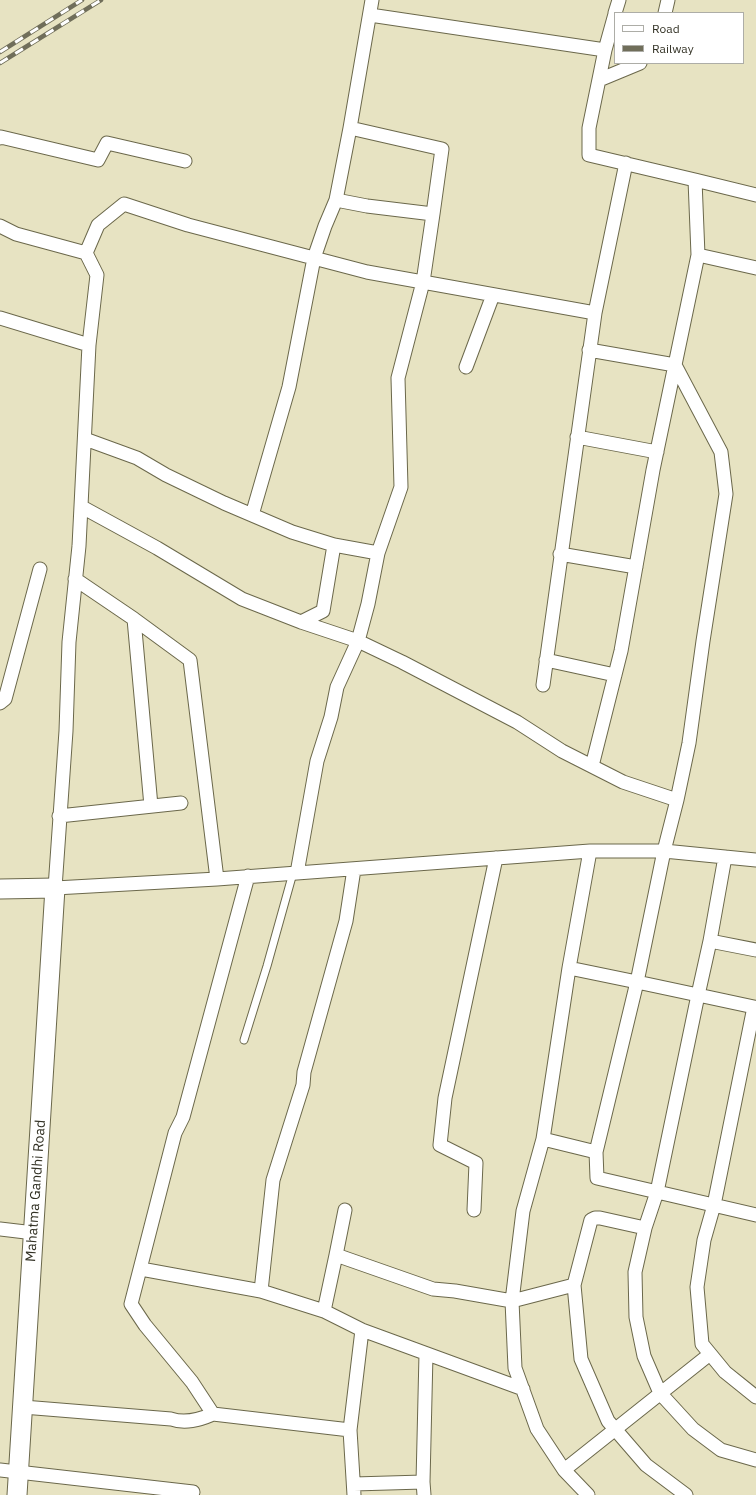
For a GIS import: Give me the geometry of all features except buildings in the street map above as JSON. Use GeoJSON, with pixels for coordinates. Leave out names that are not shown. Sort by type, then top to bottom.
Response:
{"type":"FeatureCollection","features":[{"type":"Feature","properties":{"kind":"street"},"geometry":{"type":"LineString","coordinates":[[252,515],[289,387],[314,258],[336,200],[372,0]]}},
{"type":"Feature","properties":{"kind":"street"},"geometry":{"type":"LineString","coordinates":[[616,12],[619,0]]}},
{"type":"Feature","properties":{"kind":"street"},"geometry":{"type":"LineString","coordinates":[[665,12],[668,0]]}},
{"type":"Feature","properties":{"kind":"street"},"geometry":{"type":"LineString","coordinates":[[370,15],[605,50]]}},
{"type":"Feature","properties":{"kind":"street"},"geometry":{"type":"LineString","coordinates":[[614,18],[605,50],[589,128],[589,155],[756,195]]}},
{"type":"Feature","properties":{"kind":"street"},"geometry":{"type":"LineString","coordinates":[[599,80],[638,64]]}},
{"type":"Feature","properties":{"kind":"street"},"geometry":{"type":"LineString","coordinates":[[295,873],[317,761],[331,717],[337,687],[358,641],[368,604],[378,553],[401,487],[398,378],[423,282],[442,149],[350,128]]}},
{"type":"Feature","properties":{"kind":"street"},"geometry":{"type":"LineString","coordinates":[[0,138],[98,160],[107,143],[185,161]]}},
{"type":"Feature","properties":{"kind":"street"},"geometry":{"type":"LineString","coordinates":[[542,685],[589,350],[595,313],[626,163]]}},
{"type":"Feature","properties":{"kind":"street"},"geometry":{"type":"LineString","coordinates":[[592,766],[621,651],[657,452],[698,255],[695,180]]}},
{"type":"Feature","properties":{"kind":"street"},"geometry":{"type":"LineString","coordinates":[[336,200],[367,206],[433,214]]}},
{"type":"Feature","properties":{"kind":"street"},"geometry":{"type":"LineString","coordinates":[[86,253],[98,225],[124,204],[188,225],[367,272],[595,313]]}},
{"type":"Feature","properties":{"kind":"street"},"geometry":{"type":"LineString","coordinates":[[0,226],[16,234],[86,253],[97,275],[89,345],[82,507],[70,642],[66,731],[55,888]]}},
{"type":"Feature","properties":{"kind":"street"},"geometry":{"type":"LineString","coordinates":[[698,255],[756,268]]}},
{"type":"Feature","properties":{"kind":"street"},"geometry":{"type":"LineString","coordinates":[[466,366],[493,294]]}},
{"type":"Feature","properties":{"kind":"street"},"geometry":{"type":"LineString","coordinates":[[0,318],[89,345]]}},
{"type":"Feature","properties":{"kind":"street"},"geometry":{"type":"LineString","coordinates":[[589,350],[675,365]]}},
{"type":"Feature","properties":{"kind":"street"},"geometry":{"type":"LineString","coordinates":[[675,365],[721,452],[726,494],[689,744],[664,852],[638,982],[596,1152],[596,1178],[756,1215]]}},
{"type":"Feature","properties":{"kind":"street"},"geometry":{"type":"LineString","coordinates":[[577,437],[657,452]]}},
{"type":"Feature","properties":{"kind":"street"},"geometry":{"type":"LineString","coordinates":[[85,439],[136,458],[166,475],[292,532],[334,545],[378,553]]}},
{"type":"Feature","properties":{"kind":"street"},"geometry":{"type":"LineString","coordinates":[[82,507],[158,548],[242,599],[301,622],[358,641],[518,722],[562,750],[623,782],[677,800]]}},
{"type":"Feature","properties":{"kind":"street"},"geometry":{"type":"LineString","coordinates":[[301,622],[323,611],[334,545]]}},
{"type":"Feature","properties":{"kind":"street"},"geometry":{"type":"LineString","coordinates":[[560,554],[636,567]]}},
{"type":"Feature","properties":{"kind":"street"},"geometry":{"type":"LineString","coordinates":[[0,703],[5,699],[40,569]]}},
{"type":"Feature","properties":{"kind":"street"},"geometry":{"type":"LineString","coordinates":[[75,579],[134,619],[190,660],[217,879]]}},
{"type":"Feature","properties":{"kind":"street"},"geometry":{"type":"LineString","coordinates":[[134,619],[151,806]]}},
{"type":"Feature","properties":{"kind":"street"},"geometry":{"type":"LineString","coordinates":[[546,660],[615,675]]}},
{"type":"Feature","properties":{"kind":"street"},"geometry":{"type":"LineString","coordinates":[[60,816],[181,803]]}},
{"type":"Feature","properties":{"kind":"street"},"geometry":{"type":"LineString","coordinates":[[588,1495],[564,1470],[537,1429],[515,1368],[512,1301],[523,1211],[543,1139],[569,968],[590,851]]}},
{"type":"Feature","properties":{"kind":"street"},"geometry":{"type":"LineString","coordinates":[[0,889],[55,888],[217,879],[590,851],[664,852],[756,860]]}},
{"type":"Feature","properties":{"kind":"street"},"geometry":{"type":"LineString","coordinates":[[474,1210],[476,1163],[440,1145],[445,1098],[496,858]]}},
{"type":"Feature","properties":{"kind":"street"},"geometry":{"type":"LineString","coordinates":[[725,858],[710,941],[657,1192],[645,1228],[635,1272],[636,1317],[644,1356],[660,1393],[693,1429],[721,1450],[756,1460]]}},
{"type":"Feature","properties":{"kind":"street"},"geometry":{"type":"LineString","coordinates":[[261,1291],[273,1180],[303,1085],[304,1072],[346,921],[354,869]]}},
{"type":"Feature","properties":{"kind":"street"},"geometry":{"type":"LineString","coordinates":[[213,1414],[192,1382],[145,1325],[131,1304],[175,1133],[183,1117],[248,876]]}},
{"type":"Feature","properties":{"kind":"street","name":"Mahatma Gandhi Road"},"geometry":{"type":"LineString","coordinates":[[17,1495],[55,888]]}},
{"type":"Feature","properties":{"kind":"street"},"geometry":{"type":"LineString","coordinates":[[710,941],[756,950]]}},
{"type":"Feature","properties":{"kind":"street"},"geometry":{"type":"LineString","coordinates":[[569,968],[754,1007],[714,1205],[704,1240],[697,1287],[702,1344],[725,1372],[756,1397]]}},
{"type":"Feature","properties":{"kind":"street"},"geometry":{"type":"LineString","coordinates":[[543,1139],[596,1152]]}},
{"type":"Feature","properties":{"kind":"street"},"geometry":{"type":"LineString","coordinates":[[324,1311],[346,1210]]}},
{"type":"Feature","properties":{"kind":"street"},"geometry":{"type":"LineString","coordinates":[[645,1228],[600,1218],[591,1220],[574,1285],[581,1359],[608,1421],[646,1465],[686,1495]]}},
{"type":"Feature","properties":{"kind":"street"},"geometry":{"type":"LineString","coordinates":[[0,1229],[34,1233]]}},
{"type":"Feature","properties":{"kind":"street"},"geometry":{"type":"LineString","coordinates":[[336,1255],[433,1288],[512,1301],[574,1285]]}},
{"type":"Feature","properties":{"kind":"street"},"geometry":{"type":"LineString","coordinates":[[141,1269],[261,1291],[324,1311],[362,1330],[523,1389]]}},
{"type":"Feature","properties":{"kind":"street"},"geometry":{"type":"LineString","coordinates":[[362,1330],[350,1430],[354,1489],[423,1482]]}},
{"type":"Feature","properties":{"kind":"street"},"geometry":{"type":"LineString","coordinates":[[424,1495],[426,1354]]}},
{"type":"Feature","properties":{"kind":"street"},"geometry":{"type":"LineString","coordinates":[[564,1470],[614,1428],[710,1354]]}},
{"type":"Feature","properties":{"kind":"street"},"geometry":{"type":"LineString","coordinates":[[23,1407],[171,1419],[179,1422],[201,1420],[213,1414],[350,1430]]}},
{"type":"Feature","properties":{"kind":"street"},"geometry":{"type":"LineString","coordinates":[[0,1470],[193,1492]]}},
{"type":"Feature","properties":{"kind":"lane"},"geometry":{"type":"LineString","coordinates":[[244,1040],[295,873]]}},
{"type":"Feature","properties":{"kind":"railway"},"geometry":{"type":"LineString","coordinates":[[0,52],[82,0]]}},
{"type":"Feature","properties":{"kind":"railway"},"geometry":{"type":"LineString","coordinates":[[0,63],[101,0]]}}]}
